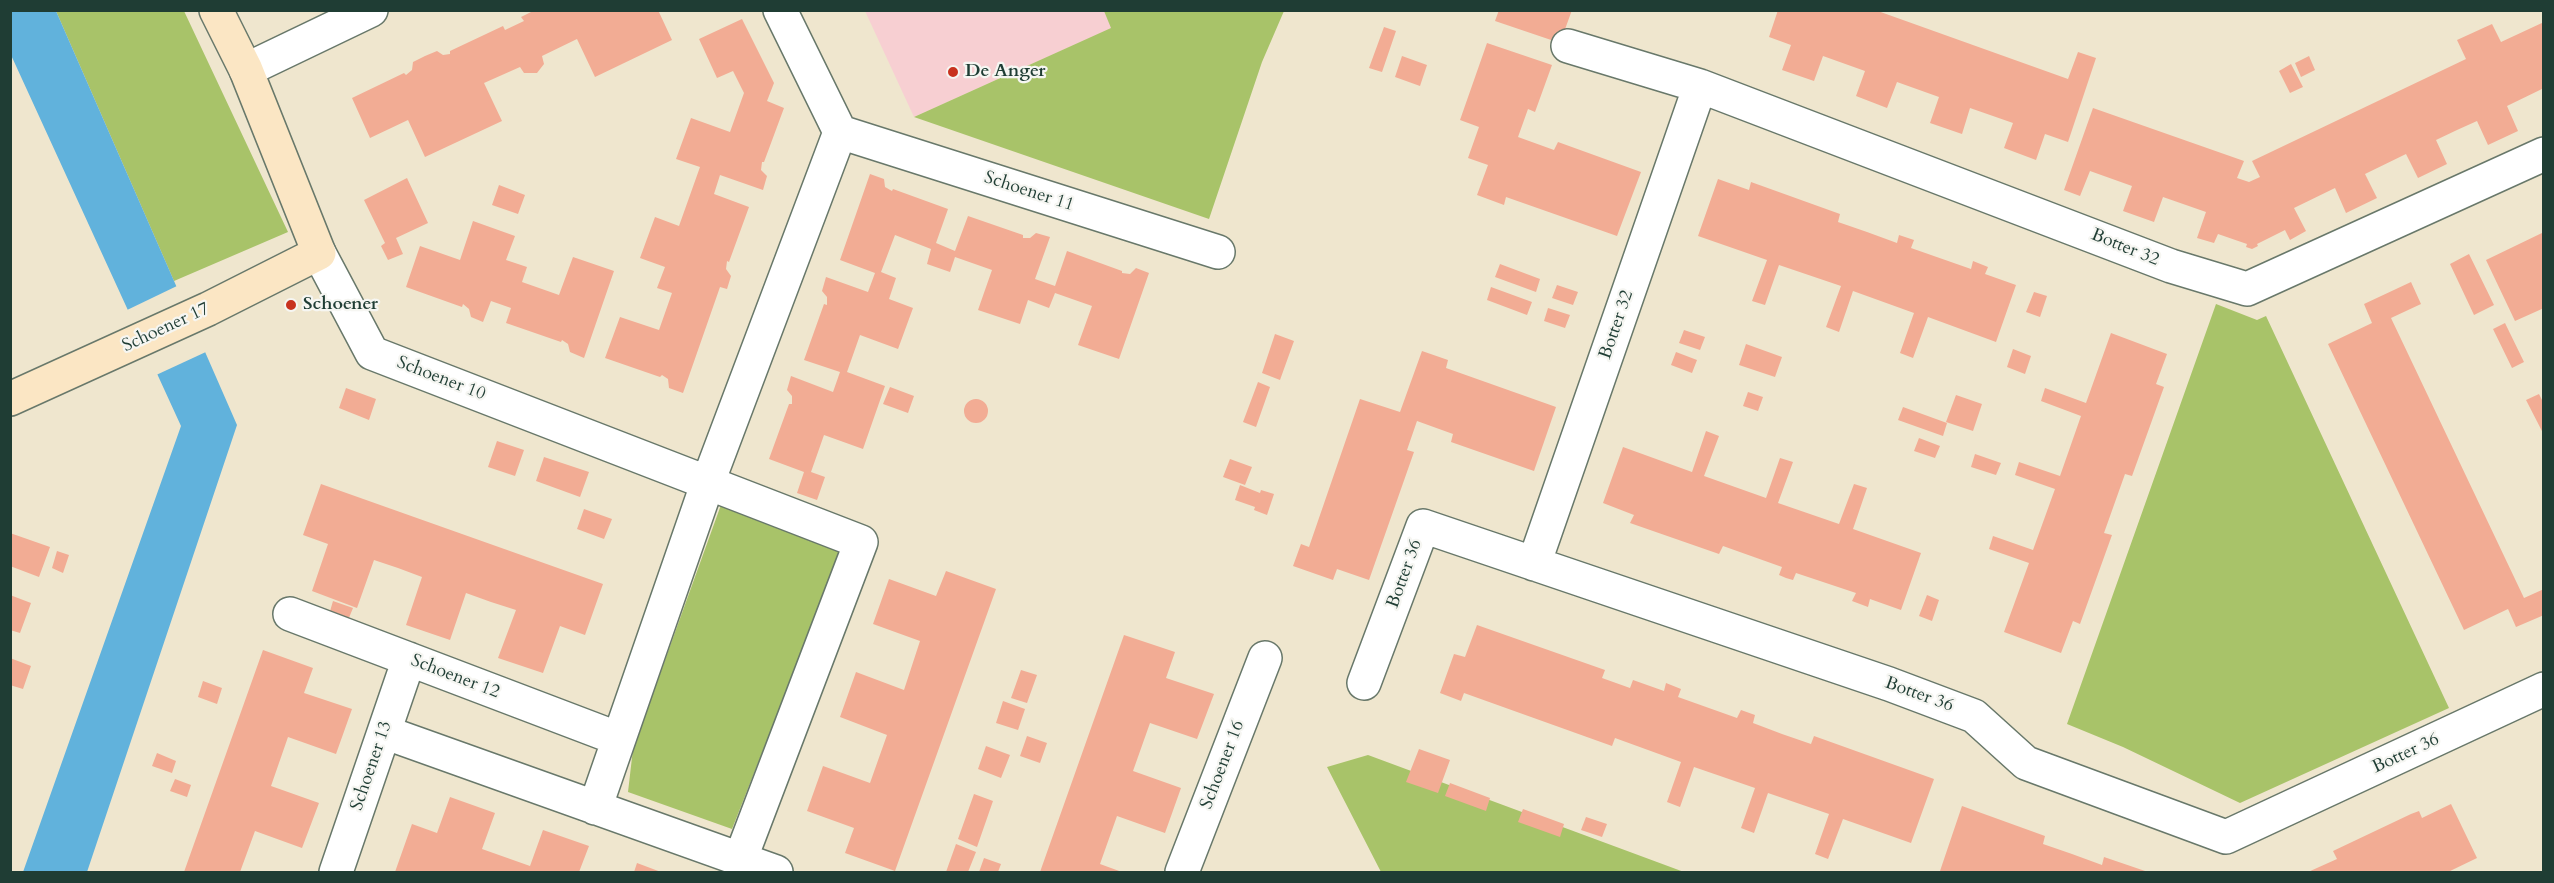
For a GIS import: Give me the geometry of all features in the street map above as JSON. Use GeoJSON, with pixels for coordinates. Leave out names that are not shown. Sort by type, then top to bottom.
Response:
{"type":"FeatureCollection","features":[{"type":"Feature","properties":{"kind":"street","name":"Schoener 10"},"geometry":{"type":"LineString","coordinates":[[216,10],[246,70],[319,253],[372,353],[861,542],[740,860]]}},
{"type":"Feature","properties":{"kind":"street"},"geometry":{"type":"LineString","coordinates":[[246,70],[371,10]]}},
{"type":"Feature","properties":{"kind":"street"},"geometry":{"type":"LineString","coordinates":[[595,808],[708,482],[840,132],[780,10]]}},
{"type":"Feature","properties":{"kind":"street","name":"Botter 32"},"geometry":{"type":"LineString","coordinates":[[1568,46],[1700,86],[2171,266],[2247,289],[2544,154]]}},
{"type":"Feature","properties":{"kind":"street","name":"Botter 32"},"geometry":{"type":"LineString","coordinates":[[1534,564],[1700,86]]}},
{"type":"Feature","properties":{"kind":"street","name":"Schoener 11"},"geometry":{"type":"LineString","coordinates":[[840,132],[1218,252]]}},
{"type":"Feature","properties":{"kind":"street","name":"Schoener 17"},"geometry":{"type":"LineString","coordinates":[[10,399],[134,344],[319,253]]}},
{"type":"Feature","properties":{"kind":"street","name":"Botter 36"},"geometry":{"type":"LineString","coordinates":[[1364,683],[1423,526],[1889,684],[1974,716],[2026,763],[2226,837],[2544,689]]}},
{"type":"Feature","properties":{"kind":"street","name":"Schoener 12"},"geometry":{"type":"LineString","coordinates":[[290,614],[619,739]]}},
{"type":"Feature","properties":{"kind":"street","name":"Schoener 16"},"geometry":{"type":"LineString","coordinates":[[1182,873],[1265,658]]}},
{"type":"Feature","properties":{"kind":"street","name":"Schoener 13"},"geometry":{"type":"LineString","coordinates":[[336,873],[409,659]]}},
{"type":"Feature","properties":{"kind":"street"},"geometry":{"type":"LineString","coordinates":[[384,732],[776,873]]}},
{"type":"Feature","properties":{"kind":"shaded area","name":"De Anger"},"geometry":{"type":"Polygon","coordinates":[[[865,11],[1104,11],[1112,28],[914,117],[865,11]]]}},
{"type":"Feature","properties":{"kind":"green space"},"geometry":{"type":"Polygon","coordinates":[[[56,11],[184,11],[288,232],[174,281],[56,11]]]}},
{"type":"Feature","properties":{"kind":"green space"},"geometry":{"type":"Polygon","coordinates":[[[1104,11],[1284,11],[1262,62],[1209,219],[914,117],[1111,28],[1104,11]]]}},
{"type":"Feature","properties":{"kind":"green space"},"geometry":{"type":"Polygon","coordinates":[[[2216,304],[2257,320],[2266,316],[2449,708],[2240,803],[2123,747],[2067,724],[2216,304]]]}},
{"type":"Feature","properties":{"kind":"green space"},"geometry":{"type":"Polygon","coordinates":[[[722,502],[843,547],[732,829],[628,792],[633,749],[722,502]]]}},
{"type":"Feature","properties":{"kind":"green space"},"geometry":{"type":"Polygon","coordinates":[[[1368,755],[1684,872],[1381,872],[1327,767],[1368,755]]]}},
{"type":"Feature","properties":{"kind":"water"},"geometry":{"type":"Polygon","coordinates":[[[10,11],[56,11],[237,425],[87,872],[23,872],[181,426],[11,55],[10,11]]]}},
{"type":"Feature","properties":{"kind":"pier"},"geometry":{"type":"Polygon","coordinates":[[[179,285],[208,351],[154,376],[125,311],[179,285]]]}},
{"type":"Feature","properties":{"kind":"building"},"geometry":{"type":"Polygon","coordinates":[[[535,10],[658,10],[672,40],[595,77],[577,39],[542,56],[544,64],[537,73],[524,73],[520,67],[484,83],[502,121],[425,157],[408,120],[370,138],[352,98],[404,73],[406,75],[412,70],[413,62],[425,56],[437,51],[443,55],[450,54],[450,51],[503,26],[505,30],[524,21],[521,17],[535,10]]]}},
{"type":"Feature","properties":{"kind":"building"},"geometry":{"type":"Polygon","coordinates":[[[1499,10],[1572,10],[1560,43],[1495,21],[1499,10]]]}},
{"type":"Feature","properties":{"kind":"building"},"geometry":{"type":"Polygon","coordinates":[[[1778,10],[1875,10],[2068,79],[2078,52],[2096,58],[2068,142],[2045,134],[2036,160],[2004,148],[2013,123],[1970,108],[1962,134],[1930,123],[1939,97],[1897,82],[1887,108],[1856,96],[1865,71],[1823,56],[1814,81],[1782,70],[1791,45],[1769,37],[1778,10]]]}},
{"type":"Feature","properties":{"kind":"building"},"geometry":{"type":"Polygon","coordinates":[[[742,19],[774,83],[767,101],[784,108],[764,162],[762,162],[761,170],[767,176],[763,190],[720,175],[714,194],[749,207],[729,262],[727,261],[726,269],[731,276],[727,289],[720,287],[683,393],[669,388],[668,379],[662,375],[660,377],[605,358],[620,317],[659,330],[672,293],[657,288],[665,267],[640,258],[655,217],[679,226],[700,167],[676,159],[691,118],[730,132],[744,93],[733,71],[717,78],[699,39],[742,19]]]}},
{"type":"Feature","properties":{"kind":"building"},"geometry":{"type":"Polygon","coordinates":[[[2544,22],[2544,88],[2507,106],[2518,131],[2488,145],[2477,121],[2457,130],[2436,140],[2447,164],[2418,178],[2406,154],[2365,174],[2377,198],[2346,213],[2335,188],[2294,208],[2306,231],[2290,240],[2285,230],[2257,244],[2258,246],[2252,249],[2246,247],[2247,244],[2218,234],[2214,243],[2197,238],[2206,212],[2163,197],[2154,222],[2123,211],[2132,186],[2090,171],[2080,196],[2064,190],[2093,108],[2244,161],[2237,178],[2249,182],[2260,177],[2252,161],[2466,59],[2457,40],[2492,24],[2501,42],[2544,22]]]}},
{"type":"Feature","properties":{"kind":"building"},"geometry":{"type":"Polygon","coordinates":[[[1384,27],[1396,31],[1382,72],[1369,68],[1384,27]]]}},
{"type":"Feature","properties":{"kind":"building"},"geometry":{"type":"Polygon","coordinates":[[[1487,43],[1552,65],[1535,112],[1528,109],[1518,137],[1554,150],[1558,142],[1641,172],[1617,236],[1506,197],[1504,205],[1477,195],[1488,165],[1468,158],[1479,127],[1460,120],[1487,43]]]}},
{"type":"Feature","properties":{"kind":"building"},"geometry":{"type":"Polygon","coordinates":[[[1402,56],[1427,65],[1420,86],[1395,77],[1402,56]]]}},
{"type":"Feature","properties":{"kind":"building"},"geometry":{"type":"Polygon","coordinates":[[[2309,56],[2315,70],[2301,77],[2295,63],[2309,56]]]}},
{"type":"Feature","properties":{"kind":"building"},"geometry":{"type":"Polygon","coordinates":[[[2291,64],[2303,87],[2290,93],[2279,71],[2291,64]]]}},
{"type":"Feature","properties":{"kind":"building"},"geometry":{"type":"Polygon","coordinates":[[[870,174],[884,179],[885,187],[892,191],[893,189],[948,209],[936,243],[955,251],[968,216],[1023,235],[1023,238],[1030,238],[1036,233],[1050,237],[1035,279],[1055,286],[1067,251],[1122,271],[1122,273],[1130,274],[1136,268],[1149,273],[1119,359],[1078,345],[1092,306],[1055,293],[1049,308],[1028,300],[1020,324],[978,310],[992,270],[955,257],[950,272],[927,264],[931,249],[895,235],[881,272],[896,278],[889,299],[913,308],[898,349],[860,335],[847,372],[885,386],[863,449],[824,435],[811,472],[825,477],[817,500],[797,493],[804,472],[769,459],[789,404],[792,404],[792,396],[787,390],[791,376],[833,392],[840,372],[804,360],[824,304],[827,305],[827,297],[822,291],[826,277],[868,292],[875,273],[840,260],[870,174]]]}},
{"type":"Feature","properties":{"kind":"building"},"geometry":{"type":"Polygon","coordinates":[[[407,178],[428,223],[396,238],[403,254],[388,260],[381,246],[385,243],[364,200],[407,178]]]}},
{"type":"Feature","properties":{"kind":"building"},"geometry":{"type":"Polygon","coordinates":[[[1718,179],[1749,190],[1751,182],[1840,214],[1838,222],[1897,243],[1899,235],[1914,240],[1911,248],[1971,269],[1973,261],[1988,267],[1985,274],[2016,285],[1996,342],[1928,317],[1913,358],[1900,353],[1914,313],[1853,291],[1839,332],[1826,327],[1841,286],[1779,265],[1765,305],[1752,301],[1767,260],[1698,236],[1718,179]]]}},
{"type":"Feature","properties":{"kind":"building"},"geometry":{"type":"Polygon","coordinates":[[[499,185],[525,195],[518,214],[492,205],[499,185]]]}},
{"type":"Feature","properties":{"kind":"building"},"geometry":{"type":"Polygon","coordinates":[[[473,221],[515,236],[506,260],[527,267],[522,282],[559,295],[573,257],[614,271],[584,358],[570,352],[568,344],[562,340],[561,342],[506,323],[511,308],[491,301],[483,322],[471,317],[469,309],[463,304],[462,307],[406,287],[420,246],[460,260],[473,221]]]}},
{"type":"Feature","properties":{"kind":"building"},"geometry":{"type":"Polygon","coordinates":[[[2544,232],[2544,308],[2515,321],[2486,260],[2544,232]]]}},
{"type":"Feature","properties":{"kind":"building"},"geometry":{"type":"Polygon","coordinates":[[[2469,254],[2494,305],[2474,315],[2450,264],[2469,254]]]}},
{"type":"Feature","properties":{"kind":"building"},"geometry":{"type":"Polygon","coordinates":[[[1500,264],[1540,279],[1536,292],[1495,277],[1500,264]]]}},
{"type":"Feature","properties":{"kind":"building"},"geometry":{"type":"Polygon","coordinates":[[[2411,282],[2421,304],[2391,318],[2524,598],[2544,589],[2544,615],[2516,627],[2508,609],[2464,630],[2328,344],[2372,323],[2364,304],[2411,282]]]}},
{"type":"Feature","properties":{"kind":"building"},"geometry":{"type":"Polygon","coordinates":[[[1557,285],[1578,292],[1573,305],[1552,298],[1557,285]]]}},
{"type":"Feature","properties":{"kind":"building"},"geometry":{"type":"Polygon","coordinates":[[[1491,287],[1532,302],[1527,315],[1487,300],[1491,287]]]}},
{"type":"Feature","properties":{"kind":"building"},"geometry":{"type":"Polygon","coordinates":[[[2034,292],[2047,296],[2040,317],[2026,312],[2034,292]]]}},
{"type":"Feature","properties":{"kind":"building"},"geometry":{"type":"Polygon","coordinates":[[[1548,308],[1570,315],[1565,328],[1544,321],[1548,308]]]}},
{"type":"Feature","properties":{"kind":"building"},"geometry":{"type":"Polygon","coordinates":[[[2505,323],[2524,362],[2512,368],[2493,329],[2505,323]]]}},
{"type":"Feature","properties":{"kind":"building"},"geometry":{"type":"Polygon","coordinates":[[[1684,330],[1705,337],[1700,350],[1679,343],[1684,330]]]}},
{"type":"Feature","properties":{"kind":"building"},"geometry":{"type":"Polygon","coordinates":[[[2111,333],[2167,354],[2156,384],[2164,387],[2132,476],[2125,474],[2104,533],[2112,535],[2080,624],[2073,621],[2061,653],[2004,632],[2029,563],[1989,549],[1993,536],[2033,550],[2055,489],[2015,475],[2019,462],[2060,476],[2081,416],[2041,401],[2045,388],[2086,403],[2111,333]]]}},
{"type":"Feature","properties":{"kind":"building"},"geometry":{"type":"Polygon","coordinates":[[[1275,334],[1294,341],[1280,380],[1262,373],[1275,334]]]}},
{"type":"Feature","properties":{"kind":"building"},"geometry":{"type":"Polygon","coordinates":[[[1746,344],[1782,357],[1775,377],[1739,365],[1746,344]]]}},
{"type":"Feature","properties":{"kind":"building"},"geometry":{"type":"Polygon","coordinates":[[[2013,349],[2031,356],[2025,374],[2007,367],[2013,349]]]}},
{"type":"Feature","properties":{"kind":"building"},"geometry":{"type":"Polygon","coordinates":[[[1422,351],[1448,360],[1446,368],[1556,407],[1534,471],[1451,442],[1453,434],[1417,421],[1407,450],[1414,452],[1369,580],[1337,569],[1333,580],[1293,566],[1301,544],[1309,547],[1360,399],[1400,412],[1422,351]]]}},
{"type":"Feature","properties":{"kind":"building"},"geometry":{"type":"Polygon","coordinates":[[[1676,352],[1697,360],[1692,373],[1671,365],[1676,352]]]}},
{"type":"Feature","properties":{"kind":"building"},"geometry":{"type":"Polygon","coordinates":[[[1258,382],[1270,387],[1256,427],[1243,422],[1258,382]]]}},
{"type":"Feature","properties":{"kind":"building"},"geometry":{"type":"Polygon","coordinates":[[[890,387],[914,396],[908,413],[883,404],[890,387]]]}},
{"type":"Feature","properties":{"kind":"building"},"geometry":{"type":"Polygon","coordinates":[[[346,388],[376,399],[369,420],[339,408],[346,388]]]}},
{"type":"Feature","properties":{"kind":"building"},"geometry":{"type":"Polygon","coordinates":[[[1748,392],[1763,397],[1758,411],[1743,406],[1748,392]]]}},
{"type":"Feature","properties":{"kind":"building"},"geometry":{"type":"Polygon","coordinates":[[[2539,394],[2544,404],[2544,435],[2526,400],[2539,394]]]}},
{"type":"Feature","properties":{"kind":"building"},"geometry":{"type":"Polygon","coordinates":[[[1956,395],[1982,404],[1973,431],[1946,422],[1956,395]]]}},
{"type":"Feature","properties":{"kind":"building"},"geometry":{"type":"Polygon","coordinates":[[[976,399],[981,400],[987,406],[987,416],[981,422],[976,423],[971,422],[965,416],[964,411],[965,406],[971,400],[976,399]]]}},
{"type":"Feature","properties":{"kind":"building"},"geometry":{"type":"Polygon","coordinates":[[[1903,407],[1947,423],[1943,436],[1898,420],[1903,407]]]}},
{"type":"Feature","properties":{"kind":"building"},"geometry":{"type":"Polygon","coordinates":[[[1706,431],[1719,436],[1704,476],[1766,498],[1780,458],[1793,462],[1778,503],[1839,524],[1854,484],[1867,488],[1853,529],[1921,553],[1901,610],[1870,599],[1868,607],[1852,601],[1856,593],[1796,573],[1793,580],[1786,578],[1779,575],[1782,567],[1723,546],[1719,554],[1630,523],[1634,515],[1603,503],[1623,447],[1692,472],[1706,431]]]}},
{"type":"Feature","properties":{"kind":"building"},"geometry":{"type":"Polygon","coordinates":[[[1919,438],[1940,446],[1935,458],[1914,451],[1919,438]]]}},
{"type":"Feature","properties":{"kind":"building"},"geometry":{"type":"Polygon","coordinates":[[[497,441],[524,450],[515,476],[488,467],[497,441]]]}},
{"type":"Feature","properties":{"kind":"building"},"geometry":{"type":"Polygon","coordinates":[[[1975,454],[2001,463],[1996,475],[1971,467],[1975,454]]]}},
{"type":"Feature","properties":{"kind":"building"},"geometry":{"type":"Polygon","coordinates":[[[544,457],[589,472],[580,497],[536,481],[544,457]]]}},
{"type":"Feature","properties":{"kind":"building"},"geometry":{"type":"Polygon","coordinates":[[[1230,459],[1252,467],[1245,485],[1223,477],[1230,459]]]}},
{"type":"Feature","properties":{"kind":"building"},"geometry":{"type":"Polygon","coordinates":[[[321,484],[603,584],[585,635],[560,626],[543,673],[498,658],[516,610],[466,593],[450,640],[406,625],[422,577],[398,568],[374,560],[357,608],[312,591],[328,544],[303,535],[321,484]]]}},
{"type":"Feature","properties":{"kind":"building"},"geometry":{"type":"Polygon","coordinates":[[[1240,485],[1260,493],[1261,490],[1274,494],[1267,515],[1254,510],[1255,507],[1235,500],[1240,485]]]}},
{"type":"Feature","properties":{"kind":"building"},"geometry":{"type":"Polygon","coordinates":[[[584,509],[612,519],[604,539],[577,529],[584,509]]]}},
{"type":"Feature","properties":{"kind":"building"},"geometry":{"type":"Polygon","coordinates":[[[10,533],[50,547],[39,577],[10,566],[10,533]]]}},
{"type":"Feature","properties":{"kind":"building"},"geometry":{"type":"Polygon","coordinates":[[[57,551],[69,555],[63,573],[52,568],[57,551]]]}},
{"type":"Feature","properties":{"kind":"building"},"geometry":{"type":"Polygon","coordinates":[[[946,571],[996,589],[895,871],[845,853],[854,828],[807,811],[823,766],[870,783],[887,735],[840,717],[856,672],[904,690],[920,641],[873,624],[889,579],[936,596],[946,571]]]}},
{"type":"Feature","properties":{"kind":"building"},"geometry":{"type":"Polygon","coordinates":[[[10,595],[31,603],[20,633],[10,630],[10,595]]]}},
{"type":"Feature","properties":{"kind":"building"},"geometry":{"type":"Polygon","coordinates":[[[1927,595],[1939,600],[1932,621],[1919,616],[1927,595]]]}},
{"type":"Feature","properties":{"kind":"building"},"geometry":{"type":"Polygon","coordinates":[[[333,601],[353,608],[346,625],[328,618],[333,601]]]}},
{"type":"Feature","properties":{"kind":"building"},"geometry":{"type":"Polygon","coordinates":[[[1477,625],[1605,670],[1602,678],[1630,688],[1633,680],[1664,691],[1666,683],[1681,689],[1678,697],[1737,718],[1741,710],[1755,715],[1753,723],[1782,734],[1811,744],[1814,736],[1934,779],[1911,843],[1843,819],[1828,859],[1815,854],[1829,814],[1768,793],[1754,833],[1741,828],[1755,788],[1694,767],[1680,807],[1667,802],[1681,762],[1615,738],[1612,746],[1464,693],[1461,701],[1440,693],[1454,654],[1465,657],[1477,625]]]}},
{"type":"Feature","properties":{"kind":"building"},"geometry":{"type":"Polygon","coordinates":[[[1124,635],[1175,652],[1166,678],[1214,694],[1197,739],[1150,723],[1133,771],[1181,788],[1165,833],[1117,816],[1100,864],[1122,872],[1040,872],[1124,635]]]}},
{"type":"Feature","properties":{"kind":"building"},"geometry":{"type":"Polygon","coordinates":[[[263,650],[313,668],[304,693],[352,709],[336,754],[288,737],[271,786],[319,803],[302,848],[255,831],[240,872],[184,872],[263,650]]]}},
{"type":"Feature","properties":{"kind":"building"},"geometry":{"type":"Polygon","coordinates":[[[10,658],[31,666],[23,689],[10,685],[10,658]]]}},
{"type":"Feature","properties":{"kind":"building"},"geometry":{"type":"Polygon","coordinates":[[[1021,670],[1037,675],[1027,703],[1011,698],[1021,670]]]}},
{"type":"Feature","properties":{"kind":"building"},"geometry":{"type":"Polygon","coordinates":[[[203,681],[222,688],[217,704],[198,697],[203,681]]]}},
{"type":"Feature","properties":{"kind":"building"},"geometry":{"type":"Polygon","coordinates":[[[1003,701],[1025,709],[1018,730],[996,723],[1003,701]]]}},
{"type":"Feature","properties":{"kind":"building"},"geometry":{"type":"Polygon","coordinates":[[[1027,736],[1047,743],[1040,763],[1020,756],[1027,736]]]}},
{"type":"Feature","properties":{"kind":"building"},"geometry":{"type":"Polygon","coordinates":[[[986,746],[1010,755],[1001,778],[978,769],[986,746]]]}},
{"type":"Feature","properties":{"kind":"building"},"geometry":{"type":"Polygon","coordinates":[[[1419,749],[1450,760],[1438,793],[1406,782],[1419,749]]]}},
{"type":"Feature","properties":{"kind":"building"},"geometry":{"type":"Polygon","coordinates":[[[157,753],[176,761],[172,773],[152,766],[157,753]]]}},
{"type":"Feature","properties":{"kind":"building"},"geometry":{"type":"Polygon","coordinates":[[[175,779],[191,785],[187,797],[170,791],[175,779]]]}},
{"type":"Feature","properties":{"kind":"building"},"geometry":{"type":"Polygon","coordinates":[[[1450,783],[1490,798],[1486,811],[1445,796],[1450,783]]]}},
{"type":"Feature","properties":{"kind":"building"},"geometry":{"type":"Polygon","coordinates":[[[974,794],[993,801],[977,847],[958,839],[974,794]]]}},
{"type":"Feature","properties":{"kind":"building"},"geometry":{"type":"Polygon","coordinates":[[[450,797],[495,813],[482,849],[530,866],[543,830],[589,846],[579,872],[395,872],[412,824],[437,833],[450,797]]]}},
{"type":"Feature","properties":{"kind":"building"},"geometry":{"type":"Polygon","coordinates":[[[2451,804],[2477,858],[2448,872],[2308,872],[2337,859],[2333,851],[2411,814],[2419,811],[2422,818],[2451,804]]]}},
{"type":"Feature","properties":{"kind":"building"},"geometry":{"type":"Polygon","coordinates":[[[1962,806],[2045,836],[2043,844],[2102,865],[2104,857],[2148,872],[1940,871],[1962,806]]]}},
{"type":"Feature","properties":{"kind":"building"},"geometry":{"type":"Polygon","coordinates":[[[1523,809],[1564,824],[1560,837],[1518,822],[1523,809]]]}},
{"type":"Feature","properties":{"kind":"building"},"geometry":{"type":"Polygon","coordinates":[[[1586,817],[1607,824],[1602,837],[1581,830],[1586,817]]]}},
{"type":"Feature","properties":{"kind":"building"},"geometry":{"type":"Polygon","coordinates":[[[956,844],[976,852],[968,872],[946,872],[956,844]]]}},
{"type":"Feature","properties":{"kind":"building"},"geometry":{"type":"Polygon","coordinates":[[[984,858],[1001,864],[998,872],[979,872],[984,858]]]}},
{"type":"Feature","properties":{"kind":"building"},"geometry":{"type":"Polygon","coordinates":[[[637,863],[661,872],[634,872],[637,863]]]}},
{"type":"Feature","properties":{"kind":"place","name":"De Anger"},"geometry":{"type":"Point","coordinates":[953,72]}},
{"type":"Feature","properties":{"kind":"place","name":"Schoener"},"geometry":{"type":"Point","coordinates":[291,305]}}]}
